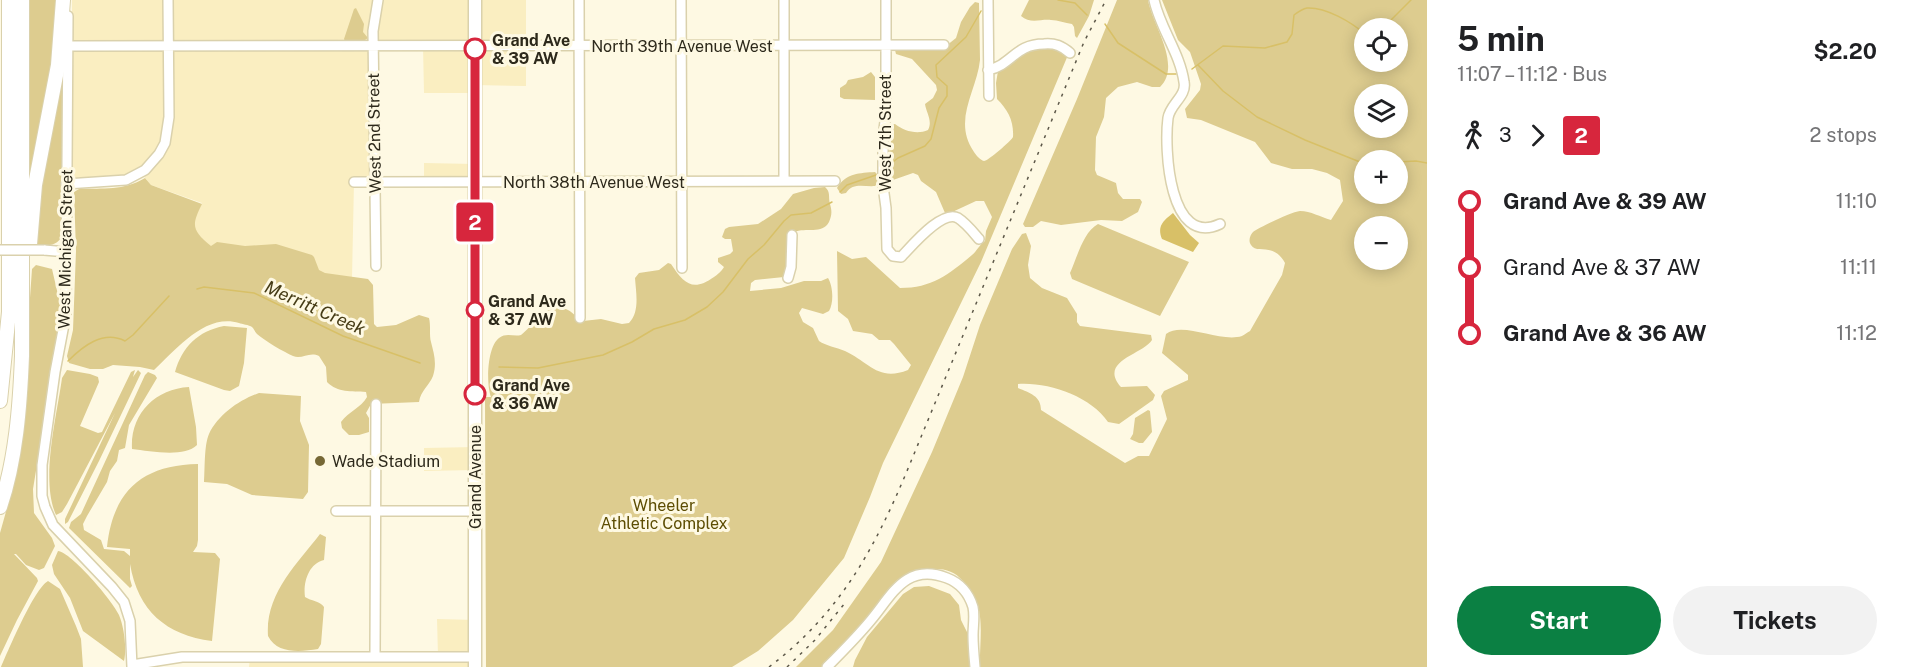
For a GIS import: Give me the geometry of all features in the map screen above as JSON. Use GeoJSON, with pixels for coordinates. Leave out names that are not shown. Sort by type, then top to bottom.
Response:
{"type":"FeatureCollection","features":[{"type":"Feature","properties":{"kind":"highway"},"geometry":{"type":"LineString","coordinates":[[0,401],[9,312],[9,0]]}},
{"type":"Feature","properties":{"kind":"highway"},"geometry":{"type":"LineString","coordinates":[[0,507],[9,474],[20,402],[22,0]]}},
{"type":"Feature","properties":{"kind":"highway"},"geometry":{"type":"LineString","coordinates":[[22,314],[27,286],[35,185],[58,65],[65,0]]}},
{"type":"Feature","properties":{"kind":"highway"},"geometry":{"type":"LineString","coordinates":[[0,138],[9,200]]}},
{"type":"Feature","properties":{"kind":"main road","name":"Grand Avenue"},"geometry":{"type":"LineString","coordinates":[[475,0],[475,662]]}},
{"type":"Feature","properties":{"kind":"street","name":"West Michigan Street"},"geometry":{"type":"LineString","coordinates":[[65,0],[68,46],[66,314],[42,465],[42,496],[58,532],[119,595],[130,621],[132,666]]}},
{"type":"Feature","properties":{"kind":"street"},"geometry":{"type":"LineString","coordinates":[[66,184],[126,180],[141,173],[153,162],[165,143],[168,130],[168,0]]}},
{"type":"Feature","properties":{"kind":"street","name":"West 2nd Street"},"geometry":{"type":"LineString","coordinates":[[376,266],[372,46],[378,0]]}},
{"type":"Feature","properties":{"kind":"street"},"geometry":{"type":"LineString","coordinates":[[579,0],[580,318]]}},
{"type":"Feature","properties":{"kind":"street"},"geometry":{"type":"LineString","coordinates":[[681,0],[682,268]]}},
{"type":"Feature","properties":{"kind":"street"},"geometry":{"type":"LineString","coordinates":[[784,0],[784,181]]}},
{"type":"Feature","properties":{"kind":"street","name":"West 7th Street"},"geometry":{"type":"LineString","coordinates":[[886,0],[886,114],[883,132],[886,245],[890,253],[901,258],[927,231],[946,218],[955,217],[959,218],[979,239]]}},
{"type":"Feature","properties":{"kind":"street"},"geometry":{"type":"LineString","coordinates":[[988,0],[990,96]]}},
{"type":"Feature","properties":{"kind":"street"},"geometry":{"type":"LineString","coordinates":[[1154,0],[1184,82],[1183,94],[1170,110],[1167,138],[1169,164],[1177,202],[1186,218],[1196,226],[1204,229],[1220,224]]}},
{"type":"Feature","properties":{"kind":"street"},"geometry":{"type":"LineString","coordinates":[[988,70],[996,68],[1028,45],[1055,44],[1070,53]]}},
{"type":"Feature","properties":{"kind":"street","name":"North 39th Avenue West"},"geometry":{"type":"LineString","coordinates":[[68,46],[944,45]]}},
{"type":"Feature","properties":{"kind":"street","name":"North 38th Avenue West"},"geometry":{"type":"LineString","coordinates":[[354,182],[835,181]]}},
{"type":"Feature","properties":{"kind":"street"},"geometry":{"type":"LineString","coordinates":[[788,278],[791,267],[792,235]]}},
{"type":"Feature","properties":{"kind":"street"},"geometry":{"type":"LineString","coordinates":[[0,250],[67,252]]}},
{"type":"Feature","properties":{"kind":"street"},"geometry":{"type":"LineString","coordinates":[[375,657],[376,404]]}},
{"type":"Feature","properties":{"kind":"street"},"geometry":{"type":"LineString","coordinates":[[336,511],[475,511]]}},
{"type":"Feature","properties":{"kind":"street"},"geometry":{"type":"LineString","coordinates":[[826,667],[860,634],[899,585],[917,575],[931,574],[953,580],[969,597],[974,613],[975,667]]}},
{"type":"Feature","properties":{"kind":"street"},"geometry":{"type":"LineString","coordinates":[[132,666],[182,657],[375,657],[475,662]]}},
{"type":"Feature","properties":{"kind":"shaded area"},"geometry":{"type":"Polygon","coordinates":[[[72,0],[526,0],[526,86],[475,85],[475,93],[424,93],[423,46],[374,47],[376,182],[354,182],[352,278],[343,336],[254,293],[196,232],[195,217],[202,203],[151,185],[141,173],[72,183],[72,0]]]}},
{"type":"Feature","properties":{"kind":"shaded area"},"geometry":{"type":"Polygon","coordinates":[[[424,163],[475,164],[475,183],[424,182],[424,163]]]}},
{"type":"Feature","properties":{"kind":"shaded area"},"geometry":{"type":"Polygon","coordinates":[[[1173,213],[1199,243],[1193,252],[1162,239],[1160,231],[1162,224],[1173,213]]]}},
{"type":"Feature","properties":{"kind":"shaded area"},"geometry":{"type":"Polygon","coordinates":[[[475,447],[475,470],[424,471],[424,448],[475,447]]]}},
{"type":"Feature","properties":{"kind":"shaded area"},"geometry":{"type":"Polygon","coordinates":[[[437,619],[475,620],[475,667],[249,667],[250,657],[438,656],[437,619]]]}},
{"type":"Feature","properties":{"kind":"green space"},"geometry":{"type":"Polygon","coordinates":[[[28,0],[60,0],[59,32],[28,194],[28,0]]]}},
{"type":"Feature","properties":{"kind":"green space"},"geometry":{"type":"Polygon","coordinates":[[[1029,0],[1094,0],[1089,16],[1077,38],[1072,24],[1054,20],[1032,21],[1021,16],[1029,0]]]}},
{"type":"Feature","properties":{"kind":"green space"},"geometry":{"type":"Polygon","coordinates":[[[1117,0],[1148,0],[1167,57],[1166,78],[1160,87],[1137,82],[1118,87],[1106,98],[1104,117],[1096,137],[1095,170],[1097,175],[1116,183],[1118,193],[1123,199],[1140,199],[1142,202],[1138,212],[1122,221],[1101,220],[1061,225],[1041,221],[1033,227],[1025,227],[1023,224],[1117,0]]]}},
{"type":"Feature","properties":{"kind":"green space"},"geometry":{"type":"Polygon","coordinates":[[[1162,0],[1427,0],[1427,667],[980,667],[981,621],[976,600],[971,590],[957,575],[947,570],[935,569],[914,572],[896,581],[860,628],[821,667],[796,667],[833,630],[881,562],[932,452],[963,377],[980,325],[1012,249],[1022,234],[1026,233],[1031,246],[1028,265],[1030,278],[1042,288],[1067,298],[1077,314],[1077,322],[1080,326],[1151,335],[1152,340],[1147,345],[1118,365],[1115,378],[1121,387],[1147,386],[1155,395],[1153,400],[1119,424],[1108,422],[1091,405],[1068,392],[1043,385],[1018,384],[1018,388],[1037,398],[1041,410],[1125,463],[1138,456],[1149,456],[1167,419],[1161,396],[1164,391],[1188,380],[1188,375],[1162,353],[1166,334],[1182,330],[1233,337],[1242,336],[1250,331],[1282,275],[1285,263],[1271,250],[1254,248],[1250,242],[1252,233],[1276,220],[1300,211],[1331,220],[1343,201],[1340,180],[1312,169],[1292,169],[1271,163],[1255,142],[1201,120],[1187,118],[1185,109],[1200,90],[1201,84],[1190,52],[1178,40],[1162,0]]]}},
{"type":"Feature","properties":{"kind":"green space","name":"Wheeler Athletic Complex"},"geometry":{"type":"Polygon","coordinates":[[[975,2],[979,3],[980,60],[965,117],[965,128],[974,152],[984,161],[1013,137],[1010,116],[997,99],[998,71],[1025,50],[1047,46],[1068,55],[981,262],[883,463],[844,558],[793,620],[758,651],[732,667],[486,667],[485,397],[491,397],[488,384],[489,366],[495,343],[505,335],[521,335],[541,315],[553,308],[568,310],[583,321],[601,319],[622,324],[629,323],[636,308],[635,278],[639,273],[659,270],[668,263],[680,277],[690,284],[707,282],[724,267],[718,262],[718,258],[733,251],[731,239],[722,237],[725,229],[758,224],[781,209],[793,194],[825,187],[829,193],[831,209],[829,222],[818,230],[794,232],[791,255],[784,277],[755,280],[751,283],[750,291],[781,288],[804,281],[821,281],[828,278],[832,294],[829,311],[823,314],[802,308],[799,313],[803,322],[813,328],[819,341],[853,355],[881,372],[889,374],[908,370],[911,365],[890,340],[879,340],[872,334],[853,331],[848,319],[838,311],[837,251],[852,259],[866,257],[900,288],[921,286],[939,279],[972,255],[985,241],[986,231],[992,217],[984,201],[976,201],[948,214],[945,213],[936,192],[921,181],[918,175],[913,173],[893,180],[888,177],[887,164],[891,141],[889,125],[895,124],[902,129],[915,132],[928,130],[930,120],[925,104],[933,98],[937,90],[936,85],[912,59],[896,54],[895,50],[946,46],[956,38],[961,22],[975,2]]]}},
{"type":"Feature","properties":{"kind":"green space"},"geometry":{"type":"Polygon","coordinates":[[[356,8],[364,24],[363,32],[368,38],[362,42],[345,41],[354,9],[356,8]]]}},
{"type":"Feature","properties":{"kind":"green space"},"geometry":{"type":"Polygon","coordinates":[[[64,66],[63,235],[54,244],[33,245],[36,192],[64,66]]]}},
{"type":"Feature","properties":{"kind":"green space"},"geometry":{"type":"Polygon","coordinates":[[[871,72],[875,77],[875,100],[840,97],[840,88],[848,80],[863,77],[871,72]]]}},
{"type":"Feature","properties":{"kind":"green space"},"geometry":{"type":"Polygon","coordinates":[[[875,172],[878,175],[878,183],[875,186],[855,186],[841,194],[837,188],[849,177],[875,172]]]}},
{"type":"Feature","properties":{"kind":"green space"},"geometry":{"type":"Polygon","coordinates":[[[145,178],[151,185],[202,204],[195,227],[200,236],[211,246],[217,242],[245,246],[276,244],[312,255],[319,270],[325,273],[368,279],[373,285],[374,324],[377,327],[396,325],[419,315],[429,318],[435,367],[433,376],[421,394],[419,402],[371,404],[366,413],[369,418],[369,432],[349,435],[342,428],[341,422],[364,401],[367,397],[366,392],[345,391],[331,386],[327,382],[326,367],[319,356],[312,354],[293,356],[265,340],[251,326],[226,321],[214,323],[192,335],[154,370],[113,365],[103,369],[90,369],[69,363],[67,356],[73,330],[76,251],[74,192],[79,189],[121,187],[145,178]]]}},
{"type":"Feature","properties":{"kind":"green space"},"geometry":{"type":"Polygon","coordinates":[[[1098,224],[1189,262],[1160,316],[1072,279],[1070,273],[1081,246],[1088,233],[1098,224]]]}},
{"type":"Feature","properties":{"kind":"green space"},"geometry":{"type":"Polygon","coordinates":[[[36,265],[52,269],[62,312],[33,489],[34,513],[55,546],[44,568],[39,570],[26,565],[14,554],[38,581],[0,656],[0,533],[16,476],[23,433],[27,398],[32,269],[36,265]]]}},
{"type":"Feature","properties":{"kind":"green space"},"geometry":{"type":"Polygon","coordinates":[[[224,326],[247,328],[244,363],[239,386],[230,391],[224,390],[175,372],[182,355],[192,342],[206,332],[224,326]]]}},
{"type":"Feature","properties":{"kind":"green space"},"geometry":{"type":"Polygon","coordinates":[[[67,370],[98,377],[99,382],[80,426],[98,433],[102,432],[131,372],[135,370],[133,377],[138,370],[141,373],[99,461],[65,524],[65,519],[115,413],[67,504],[62,512],[56,515],[49,484],[51,447],[62,378],[67,370]]]}},
{"type":"Feature","properties":{"kind":"green space"},"geometry":{"type":"Polygon","coordinates":[[[148,372],[157,378],[129,425],[125,448],[119,450],[117,461],[110,471],[107,482],[83,524],[84,530],[101,540],[104,549],[124,551],[130,556],[130,549],[107,547],[110,527],[124,496],[146,476],[178,466],[198,464],[198,540],[193,552],[215,553],[220,559],[212,641],[181,633],[157,618],[140,595],[130,564],[132,586],[130,588],[69,528],[71,522],[81,514],[148,372]]]}},
{"type":"Feature","properties":{"kind":"green space"},"geometry":{"type":"Polygon","coordinates":[[[189,387],[197,445],[175,453],[132,449],[135,425],[147,406],[155,398],[165,393],[189,387]]]}},
{"type":"Feature","properties":{"kind":"green space"},"geometry":{"type":"Polygon","coordinates":[[[259,393],[301,396],[300,421],[309,445],[308,492],[303,499],[252,495],[227,484],[204,482],[206,444],[213,427],[230,409],[259,393]]]}},
{"type":"Feature","properties":{"kind":"green space"},"geometry":{"type":"Polygon","coordinates":[[[1148,410],[1152,432],[1143,443],[1139,443],[1130,439],[1135,418],[1148,410]]]}},
{"type":"Feature","properties":{"kind":"green space"},"geometry":{"type":"Polygon","coordinates":[[[320,534],[326,537],[324,560],[310,570],[306,580],[305,597],[324,607],[321,644],[318,649],[311,650],[283,649],[272,642],[268,636],[268,621],[272,607],[284,580],[320,534]]]}},
{"type":"Feature","properties":{"kind":"green space"},"geometry":{"type":"Polygon","coordinates":[[[58,551],[64,553],[81,568],[115,608],[124,631],[124,661],[83,631],[70,598],[54,574],[52,565],[58,551]]]}},
{"type":"Feature","properties":{"kind":"green space"},"geometry":{"type":"Polygon","coordinates":[[[48,581],[60,589],[76,626],[81,639],[83,667],[1,667],[29,607],[42,586],[48,581]]]}},
{"type":"Feature","properties":{"kind":"green space"},"geometry":{"type":"Polygon","coordinates":[[[929,586],[950,594],[959,605],[961,620],[967,632],[971,667],[853,667],[867,637],[903,594],[914,587],[929,586]]]}},
{"type":"Feature","properties":{"kind":"waterway","name":"Merritt Creek"},"geometry":{"type":"LineString","coordinates":[[1058,0],[1075,3],[1087,15]]}},
{"type":"Feature","properties":{"kind":"waterway"},"geometry":{"type":"LineString","coordinates":[[1393,18],[1411,0]]}},
{"type":"Feature","properties":{"kind":"waterway"},"geometry":{"type":"LineString","coordinates":[[1192,69],[1223,46],[1265,48],[1287,42],[1292,34],[1294,15],[1307,8],[1322,10],[1338,16],[1354,26]]}},
{"type":"Feature","properties":{"kind":"waterway","name":"Merritt Creek"},"geometry":{"type":"LineString","coordinates":[[888,166],[898,158],[925,146],[931,139],[939,108],[947,96],[947,86],[937,77],[936,65],[966,37],[981,11]]}},
{"type":"Feature","properties":{"kind":"waterway","name":"Merritt Creek"},"geometry":{"type":"LineString","coordinates":[[1105,24],[1118,43],[1166,74],[1176,74]]}},
{"type":"Feature","properties":{"kind":"waterway"},"geometry":{"type":"LineString","coordinates":[[1198,65],[1223,91],[1257,117],[1354,160]]}},
{"type":"Feature","properties":{"kind":"waterway"},"geometry":{"type":"LineString","coordinates":[[1408,161],[1427,163]]}},
{"type":"Feature","properties":{"kind":"waterway","name":"Merritt Creek"},"geometry":{"type":"LineString","coordinates":[[840,192],[847,185],[876,175]]}},
{"type":"Feature","properties":{"kind":"waterway","name":"Merritt Creek"},"geometry":{"type":"LineString","coordinates":[[499,367],[538,368],[603,355],[654,329],[685,320],[707,307],[723,292],[748,259],[791,215],[811,213],[832,202]]}},
{"type":"Feature","properties":{"kind":"waterway","name":"Merritt Creek"},"geometry":{"type":"LineString","coordinates":[[197,289],[204,287],[254,293],[343,336],[420,363]]}},
{"type":"Feature","properties":{"kind":"waterway","name":"Merritt Creek"},"geometry":{"type":"LineString","coordinates":[[68,361],[94,341],[109,337],[125,341],[169,296]]}},
{"type":"Feature","properties":{"kind":"railway"},"geometry":{"type":"LineString","coordinates":[[769,667],[794,647],[835,603],[852,579],[881,528],[907,471],[1084,42],[1106,0]]}},
{"type":"Feature","properties":{"kind":"railway"},"geometry":{"type":"LineString","coordinates":[[787,667],[815,640],[845,603]]}},
{"type":"Feature","properties":{"kind":"bus line","name":"2"},"geometry":{"type":"LineString","coordinates":[[475,49],[475,394]]}},
{"type":"Feature","properties":{"kind":"place","name":"Grand Ave & 39 AW"},"geometry":{"type":"Point","coordinates":[475,49]}},
{"type":"Feature","properties":{"kind":"place","name":"Grand Ave & 37 AW"},"geometry":{"type":"Point","coordinates":[475,310]}},
{"type":"Feature","properties":{"kind":"place","name":"Grand Ave & 36 AW"},"geometry":{"type":"Point","coordinates":[475,394]}},
{"type":"Feature","properties":{"kind":"place","name":"Wade Stadium"},"geometry":{"type":"Point","coordinates":[320,461]}}]}
